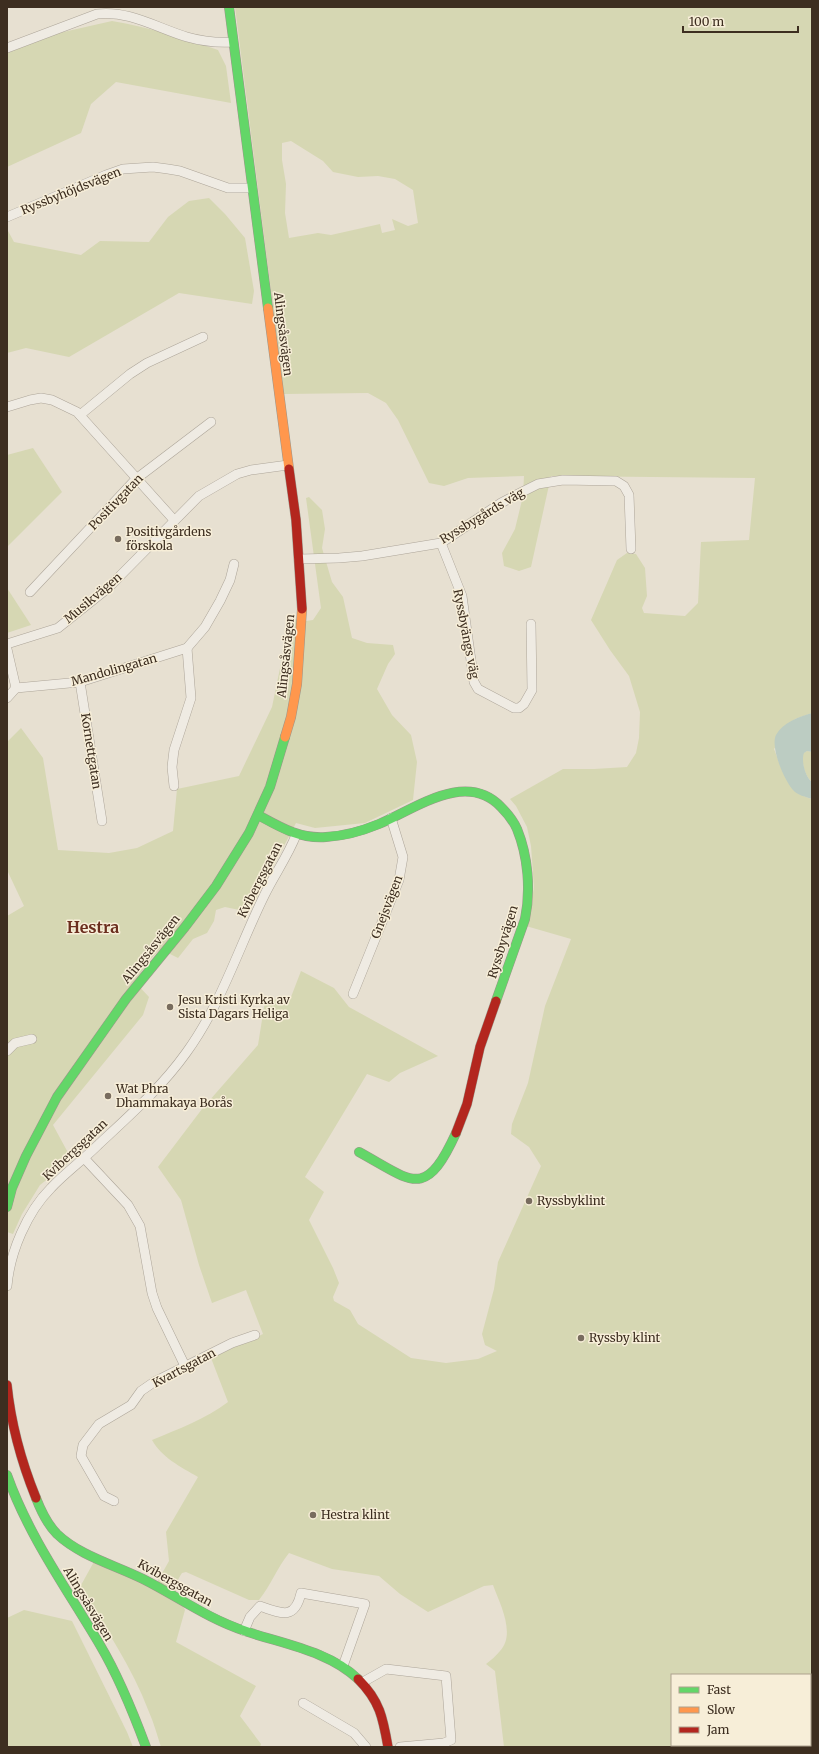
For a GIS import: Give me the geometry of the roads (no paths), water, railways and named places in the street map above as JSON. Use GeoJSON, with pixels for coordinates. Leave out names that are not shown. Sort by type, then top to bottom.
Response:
{"type":"FeatureCollection","features":[{"type":"Feature","properties":{"kind":"main road","name":"Alingsåsvägen"},"geometry":{"type":"LineString","coordinates":[[7,1207],[12,1188],[26,1156],[57,1098],[126,999],[185,927],[216,886],[235,857],[258,815],[270,787],[291,717],[297,684],[304,617],[296,520],[229,7]]}},
{"type":"Feature","properties":{"kind":"main road","name":"Ryssbyvägen"},"geometry":{"type":"LineString","coordinates":[[258,815],[296,835],[308,837],[348,834],[365,829],[391,818],[408,808],[443,794],[456,791],[477,793],[498,803],[518,829],[526,861],[528,890],[526,910],[505,978],[480,1046],[466,1106],[452,1140],[434,1172],[428,1176],[416,1180],[406,1178],[359,1152]]}},
{"type":"Feature","properties":{"kind":"main road","name":"Kvibergsgatan"},"geometry":{"type":"LineString","coordinates":[[7,1385],[13,1425],[24,1470],[45,1519],[50,1526],[72,1545],[147,1580],[216,1620],[331,1660],[343,1666],[374,1694],[379,1704],[387,1731],[388,1747]]}},
{"type":"Feature","properties":{"kind":"main road","name":"Alingsåsvägen"},"geometry":{"type":"LineString","coordinates":[[7,1475],[22,1512],[39,1544],[116,1674],[127,1697],[146,1747]]}},
{"type":"Feature","properties":{"kind":"street"},"geometry":{"type":"LineString","coordinates":[[7,48],[97,14],[109,13],[132,17],[188,37],[216,42],[233,42]]}},
{"type":"Feature","properties":{"kind":"street","name":"Ryssbyhöjdsvägen"},"geometry":{"type":"LineString","coordinates":[[7,218],[123,169],[152,167],[168,169],[186,173],[228,188],[252,188]]}},
{"type":"Feature","properties":{"kind":"street"},"geometry":{"type":"LineString","coordinates":[[80,415],[130,374],[147,363],[203,337]]}},
{"type":"Feature","properties":{"kind":"street"},"geometry":{"type":"LineString","coordinates":[[7,407],[41,398],[62,404],[80,415],[174,520]]}},
{"type":"Feature","properties":{"kind":"street","name":"Positivgatan"},"geometry":{"type":"LineString","coordinates":[[30,592],[136,479],[211,422]]}},
{"type":"Feature","properties":{"kind":"street","name":"Musikvägen"},"geometry":{"type":"LineString","coordinates":[[7,644],[58,628],[108,588],[199,496],[237,474],[251,470],[288,465]]}},
{"type":"Feature","properties":{"kind":"street","name":"Ryssbygårds väg"},"geometry":{"type":"LineString","coordinates":[[299,559],[339,558],[441,543],[501,503],[538,484],[563,480],[616,481],[624,486],[629,495],[631,549]]}},
{"type":"Feature","properties":{"kind":"street","name":"Ryssbyängs väg"},"geometry":{"type":"LineString","coordinates":[[441,543],[462,596],[474,682],[478,689],[514,708],[519,708],[524,704],[532,690],[531,624]]}},
{"type":"Feature","properties":{"kind":"street"},"geometry":{"type":"LineString","coordinates":[[174,786],[172,767],[174,750],[191,698],[187,648],[205,627],[220,601],[230,580],[234,564]]}},
{"type":"Feature","properties":{"kind":"street","name":"Mandolingatan"},"geometry":{"type":"LineString","coordinates":[[16,688],[80,682],[187,648]]}},
{"type":"Feature","properties":{"kind":"street"},"geometry":{"type":"LineString","coordinates":[[7,649],[16,688],[7,698]]}},
{"type":"Feature","properties":{"kind":"street","name":"Kornettgatan"},"geometry":{"type":"LineString","coordinates":[[80,682],[102,821]]}},
{"type":"Feature","properties":{"kind":"street","name":"Gnejsvägen"},"geometry":{"type":"LineString","coordinates":[[353,994],[399,880],[403,857],[391,818]]}},
{"type":"Feature","properties":{"kind":"street","name":"Kvibergsgatan"},"geometry":{"type":"LineString","coordinates":[[7,1286],[11,1264],[29,1219],[50,1189],[160,1086],[186,1054],[220,996],[263,896],[296,835]]}},
{"type":"Feature","properties":{"kind":"street"},"geometry":{"type":"LineString","coordinates":[[7,1051],[15,1043],[32,1039]]}},
{"type":"Feature","properties":{"kind":"street"},"geometry":{"type":"LineString","coordinates":[[84,1158],[128,1205],[140,1226],[152,1293],[157,1308],[185,1366]]}},
{"type":"Feature","properties":{"kind":"street","name":"Kvartsgatan"},"geometry":{"type":"LineString","coordinates":[[114,1500],[104,1496],[81,1456],[83,1445],[99,1424],[132,1405],[141,1391],[154,1382],[232,1343],[254,1335]]}},
{"type":"Feature","properties":{"kind":"street"},"geometry":{"type":"LineString","coordinates":[[244,1631],[250,1618],[260,1606],[289,1613],[298,1605],[301,1593],[365,1604],[343,1666]]}},
{"type":"Feature","properties":{"kind":"street"},"geometry":{"type":"LineString","coordinates":[[362,1682],[386,1669],[446,1676],[451,1740],[444,1743],[400,1747]]}},
{"type":"Feature","properties":{"kind":"street"},"geometry":{"type":"LineString","coordinates":[[303,1703],[354,1733],[366,1747]]}},
{"type":"Feature","properties":{"kind":"place","name":"Positivgårdens förskola"},"geometry":{"type":"Point","coordinates":[118,539]}},
{"type":"Feature","properties":{"kind":"place","name":"Jesu Kristi Kyrka av Sista Dagars Heliga"},"geometry":{"type":"Point","coordinates":[170,1007]}},
{"type":"Feature","properties":{"kind":"place","name":"Wat Phra Dhammakaya Borås"},"geometry":{"type":"Point","coordinates":[108,1096]}},
{"type":"Feature","properties":{"kind":"place","name":"Ryssbyklint"},"geometry":{"type":"Point","coordinates":[529,1201]}},
{"type":"Feature","properties":{"kind":"place","name":"Ryssby klint"},"geometry":{"type":"Point","coordinates":[581,1338]}},
{"type":"Feature","properties":{"kind":"place","name":"Hestra klint"},"geometry":{"type":"Point","coordinates":[313,1515]}},
{"type":"Feature","properties":{"kind":"district","name":"Hestra"},"geometry":{"type":"Point","coordinates":[93,927]}}]}
